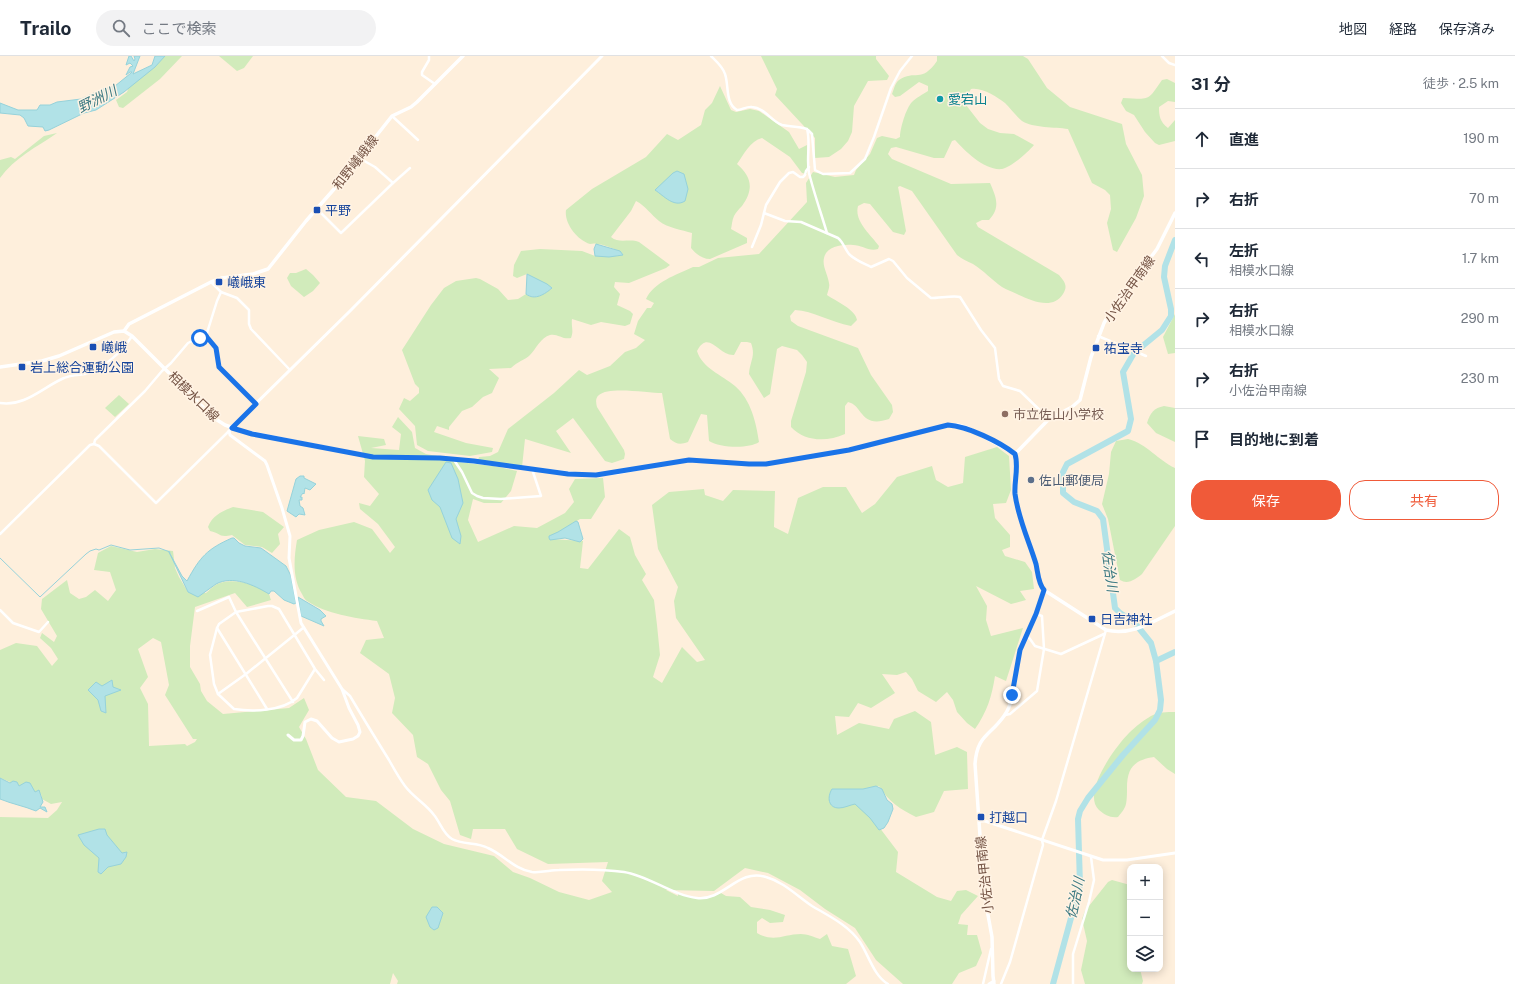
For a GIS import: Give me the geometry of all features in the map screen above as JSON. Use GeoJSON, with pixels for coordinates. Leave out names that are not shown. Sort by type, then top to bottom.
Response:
{"type":"FeatureCollection","features":[{"type":"Feature","properties":{"kind":"main road","name":"和野嶬峨線"},"geometry":{"type":"LineString","coordinates":[[124,331],[129,324],[211,282],[222,278],[253,274],[268,269],[336,188],[392,116],[411,107],[463,56]]}},
{"type":"Feature","properties":{"kind":"main road","name":"小佐治甲南線"},"geometry":{"type":"LineString","coordinates":[[1015,454],[1049,420],[1072,408],[1080,400],[1098,336],[1113,308],[1157,249],[1175,213]]}},
{"type":"Feature","properties":{"kind":"main road","name":"相模水口線"},"geometry":{"type":"LineString","coordinates":[[124,331],[132,336],[214,418],[232,428],[252,434],[373,457],[425,457],[453,459],[568,474],[596,475],[689,460],[766,464],[849,450],[948,425],[958,425],[968,428],[1015,454]]}},
{"type":"Feature","properties":{"kind":"main road"},"geometry":{"type":"LineString","coordinates":[[0,367],[42,361],[59,356],[114,332],[124,331]]}},
{"type":"Feature","properties":{"kind":"main road"},"geometry":{"type":"LineString","coordinates":[[1015,454],[1017,460],[1015,492],[1017,505],[1036,566],[1040,585],[1044,590],[1106,630],[1123,632],[1137,629],[1175,610]]}},
{"type":"Feature","properties":{"kind":"main road","name":"小佐治甲南線"},"geometry":{"type":"LineString","coordinates":[[994,983],[992,976],[993,948],[984,892],[975,764],[976,751],[980,742],[1005,715],[1012,695],[1020,650],[1036,614],[1044,590]]}},
{"type":"Feature","properties":{"kind":"street"},"geometry":{"type":"LineString","coordinates":[[429,56],[429,60],[422,72],[422,75],[435,84]]}},
{"type":"Feature","properties":{"kind":"street"},"geometry":{"type":"LineString","coordinates":[[94,444],[99,446],[156,503],[355,306],[602,56]]}},
{"type":"Feature","properties":{"kind":"street"},"geometry":{"type":"LineString","coordinates":[[712,56],[725,74],[729,99],[734,108],[737,110],[755,107],[761,109],[778,123],[783,125],[799,126],[807,129],[812,134],[815,170],[823,174],[850,173],[865,159],[891,88],[900,71],[912,56]]}},
{"type":"Feature","properties":{"kind":"street"},"geometry":{"type":"LineString","coordinates":[[1162,56],[1169,63],[1175,65]]}},
{"type":"Feature","properties":{"kind":"street"},"geometry":{"type":"LineString","coordinates":[[392,116],[418,140]]}},
{"type":"Feature","properties":{"kind":"street"},"geometry":{"type":"LineString","coordinates":[[807,129],[809,136],[809,167],[827,233]]}},
{"type":"Feature","properties":{"kind":"street"},"geometry":{"type":"LineString","coordinates":[[359,158],[375,167],[393,183]]}},
{"type":"Feature","properties":{"kind":"street"},"geometry":{"type":"LineString","coordinates":[[752,248],[766,205],[780,182],[785,176],[793,172],[800,177],[803,177],[809,167]]}},
{"type":"Feature","properties":{"kind":"street"},"geometry":{"type":"LineString","coordinates":[[317,209],[341,233],[410,168]]}},
{"type":"Feature","properties":{"kind":"street"},"geometry":{"type":"LineString","coordinates":[[764,213],[785,221],[801,222],[841,240],[848,253],[871,267],[889,259],[893,261],[907,278],[931,298],[946,298],[955,295],[962,299],[981,330],[995,348],[999,379],[1003,386],[1020,391],[1049,420]]}},
{"type":"Feature","properties":{"kind":"street"},"geometry":{"type":"LineString","coordinates":[[211,282],[221,292],[237,298],[249,310],[248,319],[251,329],[290,370]]}},
{"type":"Feature","properties":{"kind":"street"},"geometry":{"type":"LineString","coordinates":[[206,336],[221,292]]}},
{"type":"Feature","properties":{"kind":"street"},"geometry":{"type":"LineString","coordinates":[[0,403],[5,404],[28,399],[66,377],[94,371],[121,351],[132,336]]}},
{"type":"Feature","properties":{"kind":"street"},"geometry":{"type":"LineString","coordinates":[[206,336],[216,348],[219,367],[256,404]]}},
{"type":"Feature","properties":{"kind":"street"},"geometry":{"type":"LineString","coordinates":[[0,534],[90,445],[94,444],[95,440],[145,391],[181,353],[188,343],[206,336]]}},
{"type":"Feature","properties":{"kind":"street"},"geometry":{"type":"LineString","coordinates":[[1098,336],[1146,356]]}},
{"type":"Feature","properties":{"kind":"street"},"geometry":{"type":"LineString","coordinates":[[229,431],[230,435],[265,461],[267,465],[290,536],[289,558],[303,628],[342,689],[349,708],[358,724],[360,732],[358,736],[347,741],[336,741],[317,721],[311,718],[306,722],[301,740],[294,740],[288,735]]}},
{"type":"Feature","properties":{"kind":"street"},"geometry":{"type":"LineString","coordinates":[[453,459],[462,472],[472,493],[483,498],[517,499],[541,496],[532,469]]}},
{"type":"Feature","properties":{"kind":"street"},"geometry":{"type":"LineString","coordinates":[[196,611],[229,597],[236,612],[293,702]]}},
{"type":"Feature","properties":{"kind":"street"},"geometry":{"type":"LineString","coordinates":[[315,670],[293,702],[280,708],[234,709],[218,694],[214,684],[210,655],[217,628],[219,624],[236,612],[268,606],[275,607],[279,609],[315,670],[324,680]]}},
{"type":"Feature","properties":{"kind":"street"},"geometry":{"type":"LineString","coordinates":[[0,610],[14,623],[39,632],[48,622]]}},
{"type":"Feature","properties":{"kind":"street"},"geometry":{"type":"LineString","coordinates":[[1005,715],[1010,714],[1037,691],[1044,649],[1042,616],[1036,614]]}},
{"type":"Feature","properties":{"kind":"street"},"geometry":{"type":"LineString","coordinates":[[217,628],[267,709]]}},
{"type":"Feature","properties":{"kind":"street"},"geometry":{"type":"LineString","coordinates":[[218,694],[295,636],[303,628]]}},
{"type":"Feature","properties":{"kind":"street"},"geometry":{"type":"LineString","coordinates":[[1001,984],[1010,962],[1044,845],[1042,840],[1056,800],[1106,630]]}},
{"type":"Feature","properties":{"kind":"street"},"geometry":{"type":"LineString","coordinates":[[1026,635],[1035,646],[1056,653],[1066,653],[1104,634]]}},
{"type":"Feature","properties":{"kind":"street"},"geometry":{"type":"LineString","coordinates":[[342,689],[350,696],[406,787],[433,813],[447,835],[452,839],[487,847],[517,867],[526,871],[535,872],[598,869],[624,872],[638,875],[681,894],[698,898],[711,896],[718,893],[746,876],[765,876],[785,886],[848,928],[861,943],[877,973],[888,984]]}},
{"type":"Feature","properties":{"kind":"street"},"geometry":{"type":"LineString","coordinates":[[980,821],[1091,857],[1112,861],[1175,853]]}},
{"type":"Feature","properties":{"kind":"street"},"geometry":{"type":"LineString","coordinates":[[1073,984],[1073,954],[1093,890],[1094,880],[1091,857]]}},
{"type":"Feature","properties":{"kind":"street"},"geometry":{"type":"LineString","coordinates":[[983,984],[991,949],[993,948]]}},
{"type":"Feature","properties":{"kind":"street"},"geometry":{"type":"LineString","coordinates":[[989,984],[994,983]]}},
{"type":"Feature","properties":{"kind":"green space"},"geometry":{"type":"Polygon","coordinates":[[[164,56],[182,56],[160,79],[123,108],[119,107],[116,100],[127,92],[130,84],[164,56]]]}},
{"type":"Feature","properties":{"kind":"green space"},"geometry":{"type":"Polygon","coordinates":[[[219,56],[253,56],[244,68],[237,71],[219,56]]]}},
{"type":"Feature","properties":{"kind":"green space"},"geometry":{"type":"Polygon","coordinates":[[[761,56],[876,56],[876,59],[889,76],[887,80],[868,81],[854,106],[852,132],[848,141],[841,149],[829,157],[815,158],[815,138],[775,95],[777,89],[761,56]]]}},
{"type":"Feature","properties":{"kind":"green space"},"geometry":{"type":"Polygon","coordinates":[[[937,56],[1023,56],[1028,59],[1047,88],[1070,107],[1122,124],[1126,144],[1142,175],[1144,196],[1136,218],[1117,252],[1113,250],[1107,223],[1111,209],[1110,195],[1105,190],[1092,183],[1068,129],[1032,125],[1022,121],[1005,103],[998,98],[984,91],[971,89],[967,96],[966,105],[980,123],[988,129],[1000,133],[1014,134],[1034,145],[1020,159],[1006,168],[996,169],[989,167],[982,164],[955,140],[952,141],[944,158],[934,158],[896,147],[891,148],[888,154],[892,159],[951,184],[990,183],[996,202],[995,211],[989,220],[982,220],[976,223],[978,227],[1059,275],[1066,286],[1065,291],[1059,299],[1048,303],[1036,302],[1002,287],[977,266],[957,255],[912,191],[900,186],[898,187],[906,231],[904,235],[893,232],[870,204],[864,203],[858,206],[858,217],[879,246],[878,249],[872,250],[856,245],[849,245],[832,248],[825,254],[824,264],[829,284],[827,295],[849,309],[856,316],[857,320],[851,326],[802,311],[795,310],[790,316],[791,321],[798,326],[858,348],[871,375],[892,405],[893,412],[889,419],[872,421],[867,419],[857,407],[848,402],[845,406],[845,434],[838,437],[824,439],[803,436],[791,427],[791,421],[806,372],[807,362],[797,350],[782,346],[777,349],[770,394],[764,398],[749,374],[753,355],[751,343],[741,342],[734,355],[723,352],[714,345],[706,342],[701,345],[697,351],[700,357],[708,367],[730,382],[741,392],[752,412],[759,442],[749,446],[734,447],[720,445],[709,441],[707,415],[701,414],[688,442],[683,444],[676,443],[670,439],[662,393],[619,390],[604,392],[597,398],[597,407],[624,450],[624,459],[612,463],[605,461],[573,418],[556,431],[571,453],[525,439],[522,467],[490,465],[517,471],[511,491],[501,503],[484,503],[473,499],[468,520],[478,542],[514,526],[537,528],[565,513],[574,502],[569,489],[575,479],[603,478],[605,497],[591,519],[580,519],[554,535],[550,535],[551,539],[583,541],[580,568],[588,569],[619,529],[630,537],[635,555],[646,574],[642,580],[654,600],[660,655],[653,677],[662,683],[682,647],[697,662],[705,660],[676,618],[674,601],[678,587],[658,549],[652,505],[669,492],[704,489],[705,495],[723,501],[733,490],[775,491],[774,527],[788,534],[798,498],[823,487],[846,487],[862,513],[875,504],[897,477],[932,466],[936,480],[948,487],[963,483],[965,457],[997,447],[1009,456],[1011,490],[1006,503],[993,504],[995,518],[1010,535],[1010,547],[1002,550],[1005,556],[1025,562],[1032,572],[1034,589],[1020,591],[1026,600],[1011,604],[976,586],[987,606],[986,620],[991,636],[1023,628],[1006,681],[995,676],[988,704],[975,729],[957,712],[953,700],[947,692],[936,702],[918,691],[912,679],[906,672],[897,675],[882,674],[895,693],[871,708],[858,703],[849,717],[835,716],[837,735],[859,723],[889,729],[894,719],[915,711],[931,722],[935,755],[957,747],[967,752],[968,789],[944,791],[934,812],[916,817],[895,804],[879,786],[830,800],[837,807],[854,801],[870,815],[898,852],[896,872],[937,897],[951,901],[957,891],[966,890],[978,896],[961,915],[958,924],[968,925],[967,935],[977,935],[982,953],[976,966],[959,973],[952,984],[903,984],[876,960],[855,928],[825,909],[800,890],[768,873],[745,868],[714,891],[666,890],[678,896],[678,894],[700,898],[710,897],[721,893],[726,896],[740,897],[751,907],[770,910],[785,915],[783,922],[770,923],[762,918],[757,922],[757,933],[763,936],[774,938],[801,934],[820,939],[827,934],[832,946],[848,949],[856,976],[846,984],[397,984],[398,981],[393,973],[390,984],[0,984],[0,817],[48,818],[57,810],[62,802],[51,804],[42,799],[41,794],[0,778],[0,650],[16,643],[37,646],[52,666],[58,659],[51,648],[40,638],[42,633],[54,642],[57,636],[41,609],[42,599],[67,580],[70,593],[79,599],[86,597],[95,590],[108,601],[116,590],[110,572],[94,570],[98,553],[111,546],[137,552],[155,549],[173,551],[175,568],[188,592],[206,593],[219,583],[235,581],[255,585],[269,594],[271,600],[247,607],[235,593],[195,607],[190,646],[190,667],[200,684],[201,691],[207,701],[223,714],[289,708],[304,698],[309,710],[299,727],[306,739],[318,770],[346,797],[376,801],[413,829],[444,844],[494,856],[513,872],[530,878],[559,892],[589,900],[612,892],[602,881],[608,862],[548,864],[517,849],[505,829],[473,829],[471,839],[460,835],[450,801],[441,790],[428,764],[417,757],[413,735],[392,713],[395,698],[389,674],[360,653],[366,640],[384,638],[377,621],[350,617],[332,612],[315,605],[303,597],[295,575],[297,540],[319,530],[354,522],[372,529],[390,553],[395,547],[378,524],[360,509],[359,503],[370,506],[379,494],[364,477],[365,461],[358,436],[384,439],[386,445],[371,448],[399,450],[401,434],[392,427],[398,417],[412,432],[415,448],[426,454],[477,463],[479,457],[490,456],[498,452],[508,429],[554,393],[579,370],[587,375],[610,366],[625,352],[636,348],[645,340],[634,334],[638,321],[647,308],[651,308],[654,303],[646,299],[654,288],[673,276],[693,267],[699,267],[718,258],[759,254],[807,202],[806,183],[813,172],[835,177],[854,175],[856,170],[870,154],[877,138],[882,136],[896,139],[900,137],[904,119],[910,105],[915,99],[928,91],[928,86],[919,82],[900,96],[895,97],[892,94],[896,84],[899,80],[905,77],[927,72],[937,61],[937,56]],[[153,638],[138,649],[148,677],[140,688],[148,704],[149,746],[185,744],[187,746],[195,742],[197,739],[193,739],[165,695],[169,685],[161,642],[153,638]]]}},
{"type":"Feature","properties":{"kind":"green space"},"geometry":{"type":"Polygon","coordinates":[[[1167,79],[1175,83],[1175,102],[1168,101],[1159,107],[1159,113],[1160,119],[1168,128],[1175,120],[1175,141],[1159,145],[1155,143],[1145,132],[1134,115],[1126,111],[1121,103],[1123,98],[1147,98],[1162,80],[1167,79]]]}},
{"type":"Feature","properties":{"kind":"green space"},"geometry":{"type":"Polygon","coordinates":[[[720,86],[731,110],[736,112],[750,109],[759,111],[789,132],[799,149],[807,145],[807,174],[802,173],[790,157],[762,138],[754,142],[737,164],[746,174],[750,184],[750,189],[746,200],[734,216],[731,229],[747,238],[747,243],[710,259],[699,256],[691,248],[692,233],[671,227],[656,219],[643,205],[636,201],[631,211],[611,237],[621,241],[639,242],[670,265],[629,283],[615,282],[614,287],[620,294],[617,305],[633,314],[630,324],[625,326],[601,322],[591,325],[572,319],[571,338],[555,335],[547,336],[530,355],[511,368],[489,369],[499,378],[492,393],[483,397],[472,407],[462,411],[449,427],[449,430],[437,426],[434,432],[466,443],[493,448],[492,452],[470,456],[428,451],[417,445],[415,426],[399,409],[404,398],[410,401],[419,393],[419,388],[415,384],[402,350],[431,305],[444,288],[456,281],[476,278],[498,289],[508,300],[518,299],[526,294],[536,297],[552,288],[527,274],[517,278],[513,276],[514,265],[521,251],[540,249],[582,251],[595,256],[618,256],[620,251],[602,245],[590,244],[580,239],[569,225],[566,210],[592,189],[646,157],[667,134],[678,140],[701,125],[705,110],[712,103],[720,86]]]}},
{"type":"Feature","properties":{"kind":"green space"},"geometry":{"type":"Polygon","coordinates":[[[57,133],[12,164],[0,178],[0,160],[11,157],[15,159],[44,136],[57,133]]]}},
{"type":"Feature","properties":{"kind":"green space"},"geometry":{"type":"Polygon","coordinates":[[[306,269],[320,283],[313,291],[304,297],[291,286],[287,278],[290,273],[296,273],[306,269]]]}},
{"type":"Feature","properties":{"kind":"green space"},"geometry":{"type":"Polygon","coordinates":[[[1175,314],[1175,353],[1168,354],[1163,337],[1175,314]]]}},
{"type":"Feature","properties":{"kind":"green space"},"geometry":{"type":"Polygon","coordinates":[[[119,395],[129,404],[115,417],[105,408],[119,395]]]}},
{"type":"Feature","properties":{"kind":"green space"},"geometry":{"type":"Polygon","coordinates":[[[1164,406],[1175,408],[1175,442],[1156,433],[1147,423],[1153,412],[1164,406]]]}},
{"type":"Feature","properties":{"kind":"green space"},"geometry":{"type":"Polygon","coordinates":[[[1128,439],[1147,448],[1163,461],[1175,468],[1175,526],[1142,574],[1129,582],[1126,582],[1120,580],[1108,519],[1102,504],[1109,474],[1111,452],[1116,441],[1128,439]]]}},
{"type":"Feature","properties":{"kind":"green space"},"geometry":{"type":"Polygon","coordinates":[[[233,507],[263,512],[284,527],[278,534],[280,544],[272,553],[262,547],[245,545],[232,535],[222,536],[210,531],[208,527],[212,520],[221,512],[233,507]]]}},
{"type":"Feature","properties":{"kind":"green space"},"geometry":{"type":"Polygon","coordinates":[[[1175,712],[1175,774],[1154,757],[1141,760],[1133,766],[1128,775],[1124,809],[1118,817],[1110,817],[1103,813],[1099,810],[1095,802],[1094,793],[1102,770],[1116,748],[1131,731],[1148,718],[1160,713],[1175,712]]]}},
{"type":"Feature","properties":{"kind":"green space"},"geometry":{"type":"Polygon","coordinates":[[[1112,880],[1127,884],[1127,972],[1141,972],[1143,981],[1142,984],[1085,984],[1081,970],[1087,941],[1082,919],[1085,911],[1108,882],[1112,880]]]}},
{"type":"Feature","properties":{"kind":"water","name":"野洲川"},"geometry":{"type":"Polygon","coordinates":[[[129,56],[131,56],[134,61],[134,56],[140,56],[133,74],[152,65],[155,56],[165,56],[155,67],[124,92],[96,110],[84,113],[45,131],[43,127],[28,126],[24,118],[20,115],[0,113],[0,103],[18,110],[37,110],[40,105],[50,105],[57,102],[81,99],[103,89],[115,86],[132,72],[126,75],[130,67],[133,66],[130,63],[126,65],[129,56]]]}},
{"type":"Feature","properties":{"kind":"water"},"geometry":{"type":"Polygon","coordinates":[[[677,171],[684,174],[688,189],[685,201],[681,203],[669,200],[655,190],[677,171]]]}},
{"type":"Feature","properties":{"kind":"water"},"geometry":{"type":"Polygon","coordinates":[[[596,244],[620,251],[623,255],[609,257],[595,256],[594,249],[596,244]]]}},
{"type":"Feature","properties":{"kind":"water"},"geometry":{"type":"Polygon","coordinates":[[[527,274],[552,288],[540,296],[529,296],[526,294],[527,274]]]}},
{"type":"Feature","properties":{"kind":"water"},"geometry":{"type":"Polygon","coordinates":[[[446,462],[451,463],[458,479],[463,503],[456,519],[461,536],[460,544],[452,538],[440,507],[432,500],[428,490],[446,462]]]}},
{"type":"Feature","properties":{"kind":"water"},"geometry":{"type":"Polygon","coordinates":[[[300,476],[304,476],[304,478],[316,484],[310,490],[305,488],[304,494],[303,493],[300,497],[302,497],[302,500],[299,500],[300,506],[303,508],[305,515],[299,514],[296,517],[287,511],[296,479],[300,476]]]}},
{"type":"Feature","properties":{"kind":"water"},"geometry":{"type":"Polygon","coordinates":[[[576,521],[578,522],[583,539],[580,542],[565,538],[550,540],[549,536],[576,521]]]}},
{"type":"Feature","properties":{"kind":"water"},"geometry":{"type":"Polygon","coordinates":[[[232,538],[245,546],[261,548],[286,566],[291,576],[296,603],[294,604],[284,600],[274,591],[271,591],[269,594],[257,587],[243,582],[229,580],[216,584],[198,597],[188,592],[169,552],[182,576],[187,581],[200,560],[210,550],[232,538]]]}},
{"type":"Feature","properties":{"kind":"water"},"geometry":{"type":"Polygon","coordinates":[[[298,597],[320,610],[326,616],[321,619],[324,626],[301,616],[298,597]]]}},
{"type":"Feature","properties":{"kind":"water"},"geometry":{"type":"Polygon","coordinates":[[[112,680],[113,687],[121,690],[105,696],[106,713],[101,711],[98,700],[88,690],[96,682],[102,686],[112,680]]]}},
{"type":"Feature","properties":{"kind":"water"},"geometry":{"type":"Polygon","coordinates":[[[0,778],[10,783],[13,781],[17,782],[19,786],[26,782],[30,783],[35,792],[39,790],[43,802],[40,807],[45,807],[47,812],[40,808],[36,811],[0,799],[0,778]]]}},
{"type":"Feature","properties":{"kind":"water"},"geometry":{"type":"Polygon","coordinates":[[[876,786],[882,789],[887,800],[892,804],[893,809],[884,828],[879,830],[870,818],[855,804],[843,808],[835,808],[829,799],[832,789],[863,789],[876,786]]]}},
{"type":"Feature","properties":{"kind":"water"},"geometry":{"type":"Polygon","coordinates":[[[99,829],[105,829],[107,835],[122,853],[127,852],[126,857],[121,864],[108,867],[101,874],[98,872],[99,858],[84,845],[78,835],[99,829]]]}},
{"type":"Feature","properties":{"kind":"water"},"geometry":{"type":"Polygon","coordinates":[[[432,907],[437,907],[443,913],[438,928],[434,930],[430,927],[426,917],[432,907]]]}},
{"type":"Feature","properties":{"kind":"waterway","name":"佐治川"},"geometry":{"type":"LineString","coordinates":[[1053,984],[1080,885],[1078,819],[1080,811],[1088,798],[1123,755],[1155,720],[1160,710],[1161,700],[1156,661],[1151,643],[1134,622],[1115,608],[1103,519],[1097,511],[1074,502],[1063,493],[1063,472],[1067,464],[1128,431],[1131,419],[1123,372],[1134,353],[1162,330],[1171,316],[1171,309],[1164,277],[1165,266],[1175,240]]}},
{"type":"Feature","properties":{"kind":"waterway"},"geometry":{"type":"LineString","coordinates":[[0,558],[40,597],[90,551],[96,549],[99,550],[111,545],[130,550],[159,548],[170,552]]}},
{"type":"Feature","properties":{"kind":"waterway"},"geometry":{"type":"LineString","coordinates":[[1156,661],[1175,652]]}},
{"type":"Feature","properties":{"kind":"place","name":"愛宕山"},"geometry":{"type":"Point","coordinates":[940,99]}},
{"type":"Feature","properties":{"kind":"place","name":"平野"},"geometry":{"type":"Point","coordinates":[317,210]}},
{"type":"Feature","properties":{"kind":"place","name":"嶬峨東"},"geometry":{"type":"Point","coordinates":[219,282]}},
{"type":"Feature","properties":{"kind":"place","name":"嶬峨"},"geometry":{"type":"Point","coordinates":[93,347]}},
{"type":"Feature","properties":{"kind":"place","name":"祐宝寺"},"geometry":{"type":"Point","coordinates":[1096,348]}},
{"type":"Feature","properties":{"kind":"place","name":"岩上総合運動公園"},"geometry":{"type":"Point","coordinates":[22,367]}},
{"type":"Feature","properties":{"kind":"place","name":"市立佐山小学校"},"geometry":{"type":"Point","coordinates":[1005,414]}},
{"type":"Feature","properties":{"kind":"place","name":"佐山郵便局"},"geometry":{"type":"Point","coordinates":[1031,480]}},
{"type":"Feature","properties":{"kind":"place","name":"日吉神社"},"geometry":{"type":"Point","coordinates":[1092,619]}},
{"type":"Feature","properties":{"kind":"place","name":"打越口"},"geometry":{"type":"Point","coordinates":[981,817]}},
{"type":"Feature","properties":{"kind":"route"},"geometry":{"type":"LineString","coordinates":[[200,338],[206,336],[214,344],[219,367],[256,404],[232,428],[252,434],[373,457],[440,458],[474,461],[568,474],[596,475],[617,473],[689,460],[766,464],[849,450],[948,425],[958,425],[968,428],[1015,454],[1017,460],[1015,492],[1017,505],[1036,566],[1040,585],[1044,590],[1036,614],[1020,650],[1012,695]]}}]}
